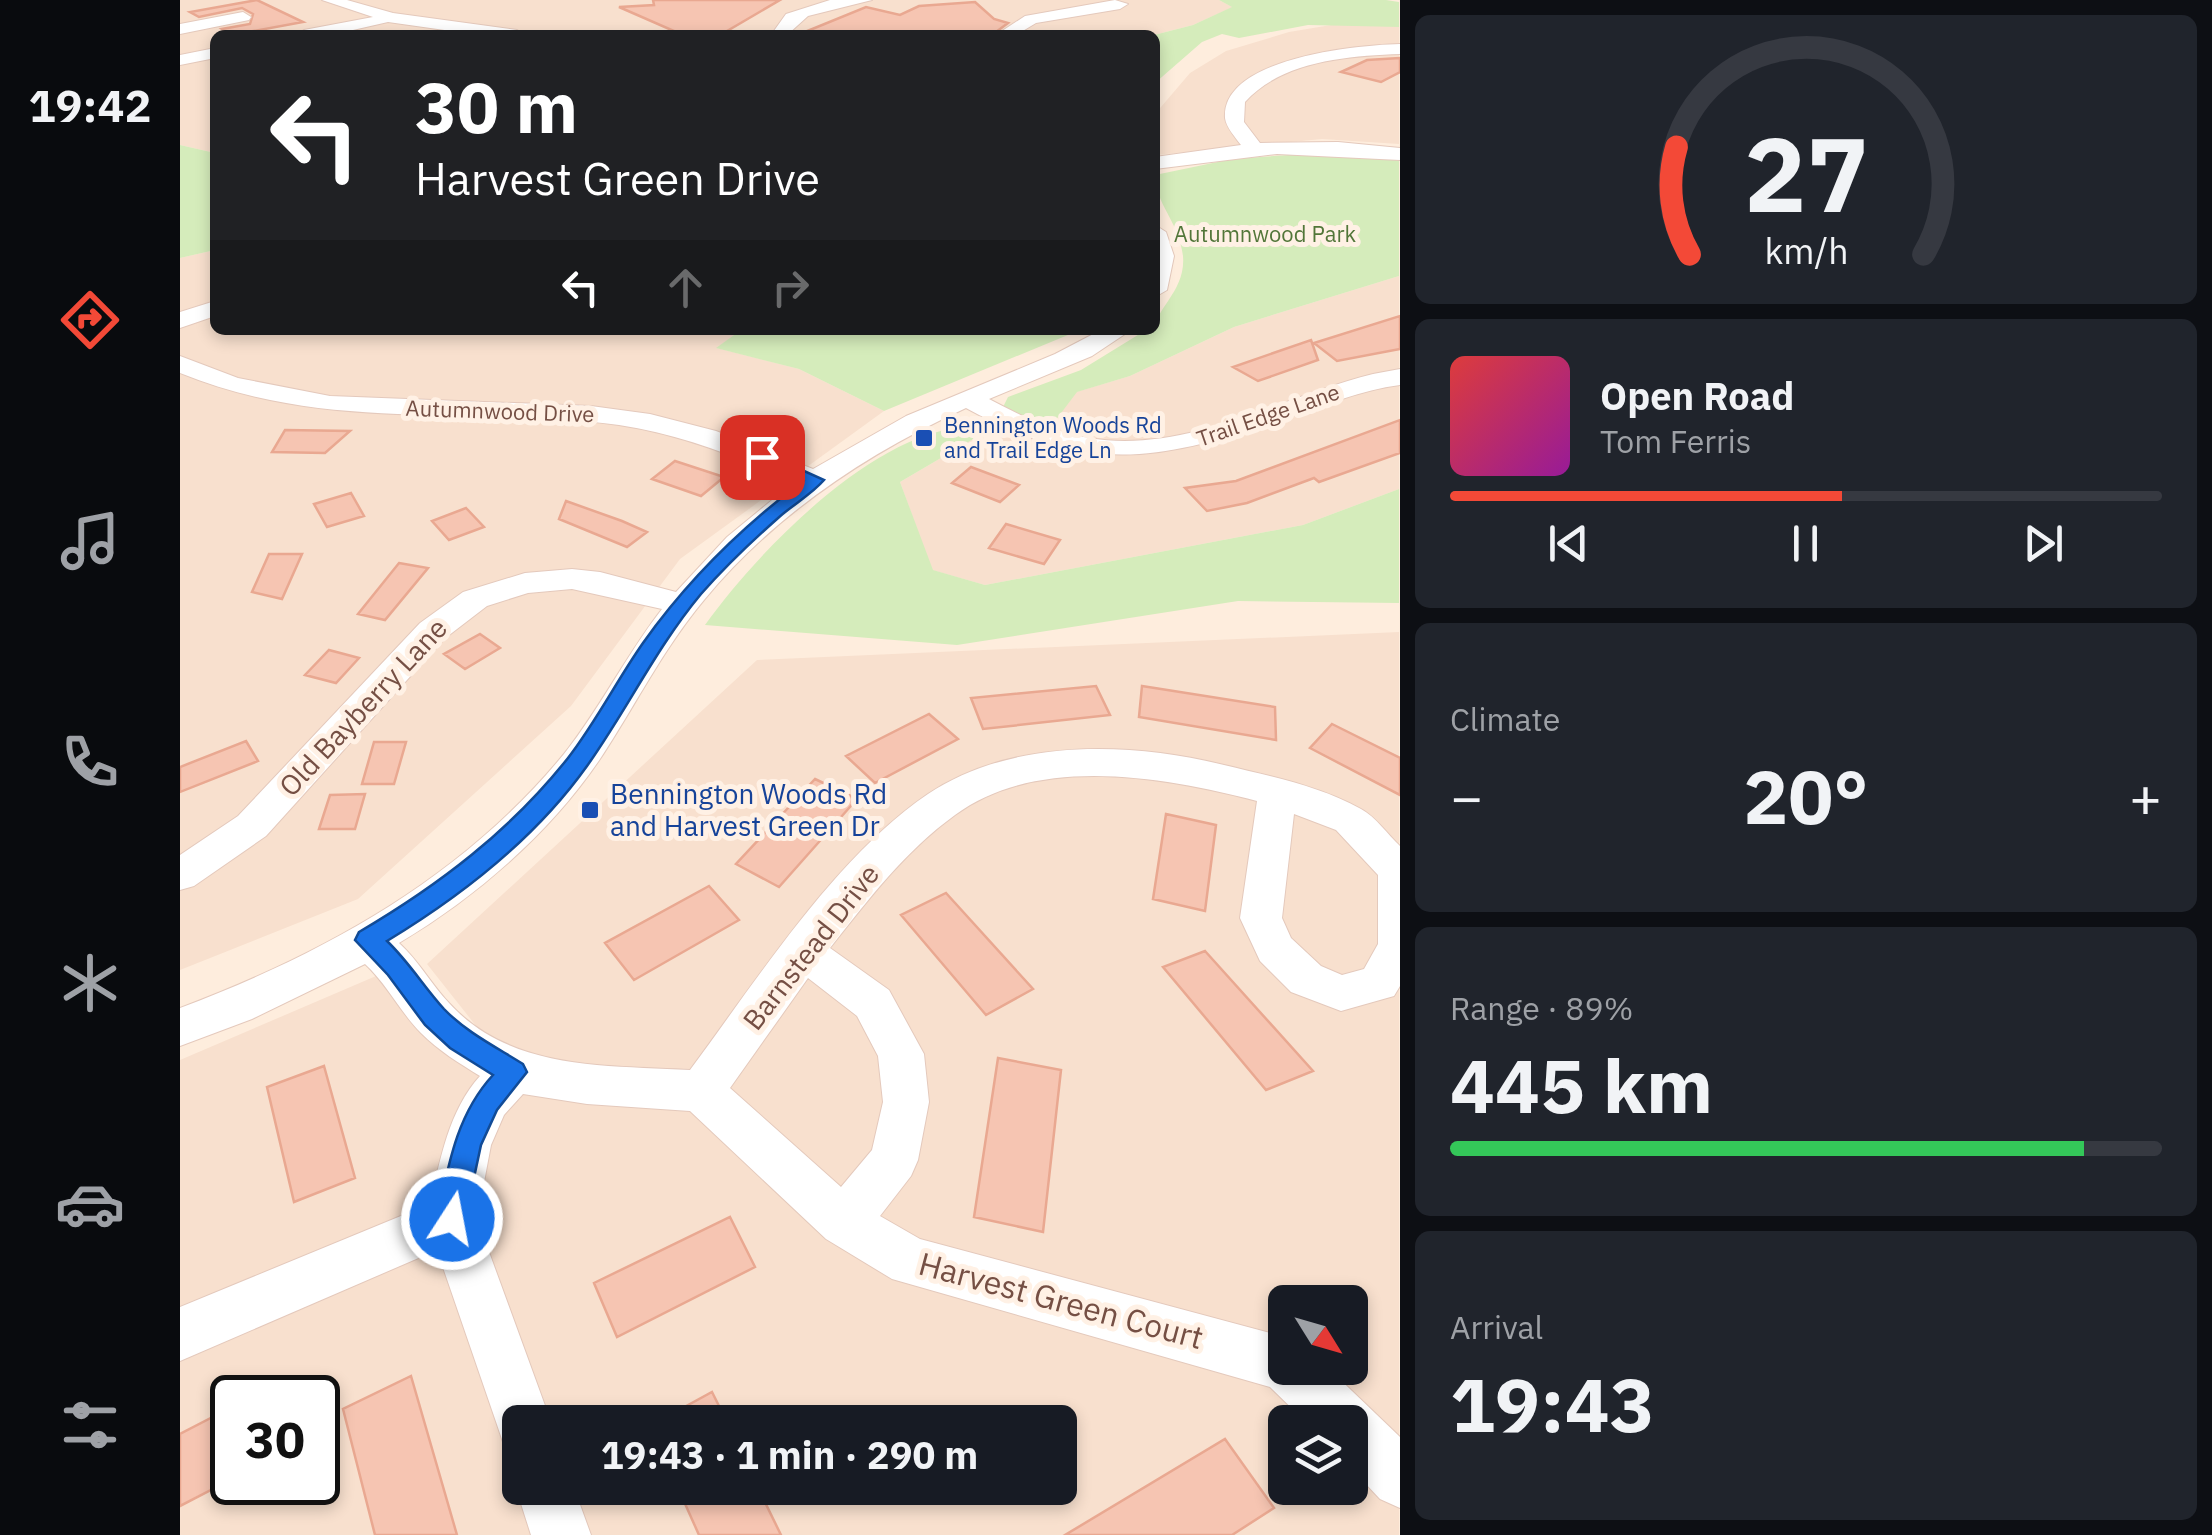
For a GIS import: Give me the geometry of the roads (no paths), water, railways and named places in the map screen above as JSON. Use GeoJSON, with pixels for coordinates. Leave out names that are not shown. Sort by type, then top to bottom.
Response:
{"type":"FeatureCollection","features":[{"type":"Feature","properties":{"kind":"street"},"geometry":{"type":"LineString","coordinates":[[330,0],[392,18],[481,30]]}},
{"type":"Feature","properties":{"kind":"street"},"geometry":{"type":"LineString","coordinates":[[781,30],[785,22],[804,13],[864,0]]}},
{"type":"Feature","properties":{"kind":"street"},"geometry":{"type":"LineString","coordinates":[[1013,30],[1030,20],[1120,4]]}},
{"type":"Feature","properties":{"kind":"street"},"geometry":{"type":"LineString","coordinates":[[329,30],[363,12]]}},
{"type":"Feature","properties":{"kind":"street"},"geometry":{"type":"LineString","coordinates":[[452,26],[472,15]]}},
{"type":"Feature","properties":{"kind":"street"},"geometry":{"type":"LineString","coordinates":[[180,29],[243,18]]}},
{"type":"Feature","properties":{"kind":"street"},"geometry":{"type":"LineString","coordinates":[[329,30],[392,18]]}},
{"type":"Feature","properties":{"kind":"street"},"geometry":{"type":"LineString","coordinates":[[1253,148],[1236,132],[1232,118],[1235,99],[1251,84],[1329,54],[1400,49]]}},
{"type":"Feature","properties":{"kind":"street"},"geometry":{"type":"LineString","coordinates":[[182,57],[210,54]]}},
{"type":"Feature","properties":{"kind":"street"},"geometry":{"type":"LineString","coordinates":[[1160,162],[1253,148],[1316,146],[1400,154]]}},
{"type":"Feature","properties":{"kind":"street"},"geometry":{"type":"LineString","coordinates":[[180,321],[210,310]]}},
{"type":"Feature","properties":{"kind":"street"},"geometry":{"type":"LineString","coordinates":[[180,1027],[308,973],[425,906],[487,859],[540,807],[578,761],[683,604],[731,550],[815,480],[862,450],[967,398],[1056,363],[1109,335]]}},
{"type":"Feature","properties":{"kind":"street","name":"Autumnwood Drive"},"geometry":{"type":"LineString","coordinates":[[180,364],[262,393],[344,406],[628,418],[707,436],[815,480]]}},
{"type":"Feature","properties":{"kind":"street"},"geometry":{"type":"LineString","coordinates":[[180,390],[206,376]]}},
{"type":"Feature","properties":{"kind":"street","name":"Trail Edge Lane"},"geometry":{"type":"LineString","coordinates":[[967,398],[1046,438],[1133,449],[1190,442],[1356,385],[1400,377]]}},
{"type":"Feature","properties":{"kind":"street","name":"Old Bayberry Lane"},"geometry":{"type":"LineString","coordinates":[[180,875],[252,826],[432,631],[475,599],[524,583],[572,579],[600,582],[683,604]]}},
{"type":"Feature","properties":{"kind":"street","name":"Barnstead Drive"},"geometry":{"type":"LineString","coordinates":[[701,1091],[803,951],[877,860],[943,803],[996,778],[1050,763],[1181,768],[1277,792],[1350,820],[1398,870],[1399,944],[1379,983],[1341,993],[1306,979],[1275,948],[1262,918],[1277,792]]}},
{"type":"Feature","properties":{"kind":"street"},"geometry":{"type":"LineString","coordinates":[[368,940],[398,967],[434,1017],[460,1040],[513,1072],[586,1084],[701,1091]]}},
{"type":"Feature","properties":{"kind":"street"},"geometry":{"type":"LineString","coordinates":[[803,951],[874,1003],[901,1054],[906,1102],[894,1160],[844,1222]]}},
{"type":"Feature","properties":{"kind":"street"},"geometry":{"type":"LineString","coordinates":[[513,1072],[486,1102],[467,1145],[452,1219],[516,1405]]}},
{"type":"Feature","properties":{"kind":"street","name":"Harvest Green Court"},"geometry":{"type":"LineString","coordinates":[[701,1091],[844,1222],[910,1261],[1268,1361]]}},
{"type":"Feature","properties":{"kind":"street"},"geometry":{"type":"LineString","coordinates":[[180,1334],[452,1219]]}},
{"type":"Feature","properties":{"kind":"street","name":"Harvest Green Court"},"geometry":{"type":"LineString","coordinates":[[1307,1385],[1328,1405]]}},
{"type":"Feature","properties":{"kind":"street","name":"Harvest Green Court"},"geometry":{"type":"LineString","coordinates":[[1368,1445],[1400,1479]]}},
{"type":"Feature","properties":{"kind":"street"},"geometry":{"type":"LineString","coordinates":[[551,1505],[562,1535]]}},
{"type":"Feature","properties":{"kind":"place","name":"Bennington Woods Rd and Trail Edge Ln"},"geometry":{"type":"Point","coordinates":[924,438]}},
{"type":"Feature","properties":{"kind":"place","name":"Bennington Woods Rd and Harvest Green Dr"},"geometry":{"type":"Point","coordinates":[590,810]}},
{"type":"Feature","properties":{"kind":"park label","name":"Autumnwood Park"},"geometry":{"type":"Point","coordinates":[1265,234]}}]}
